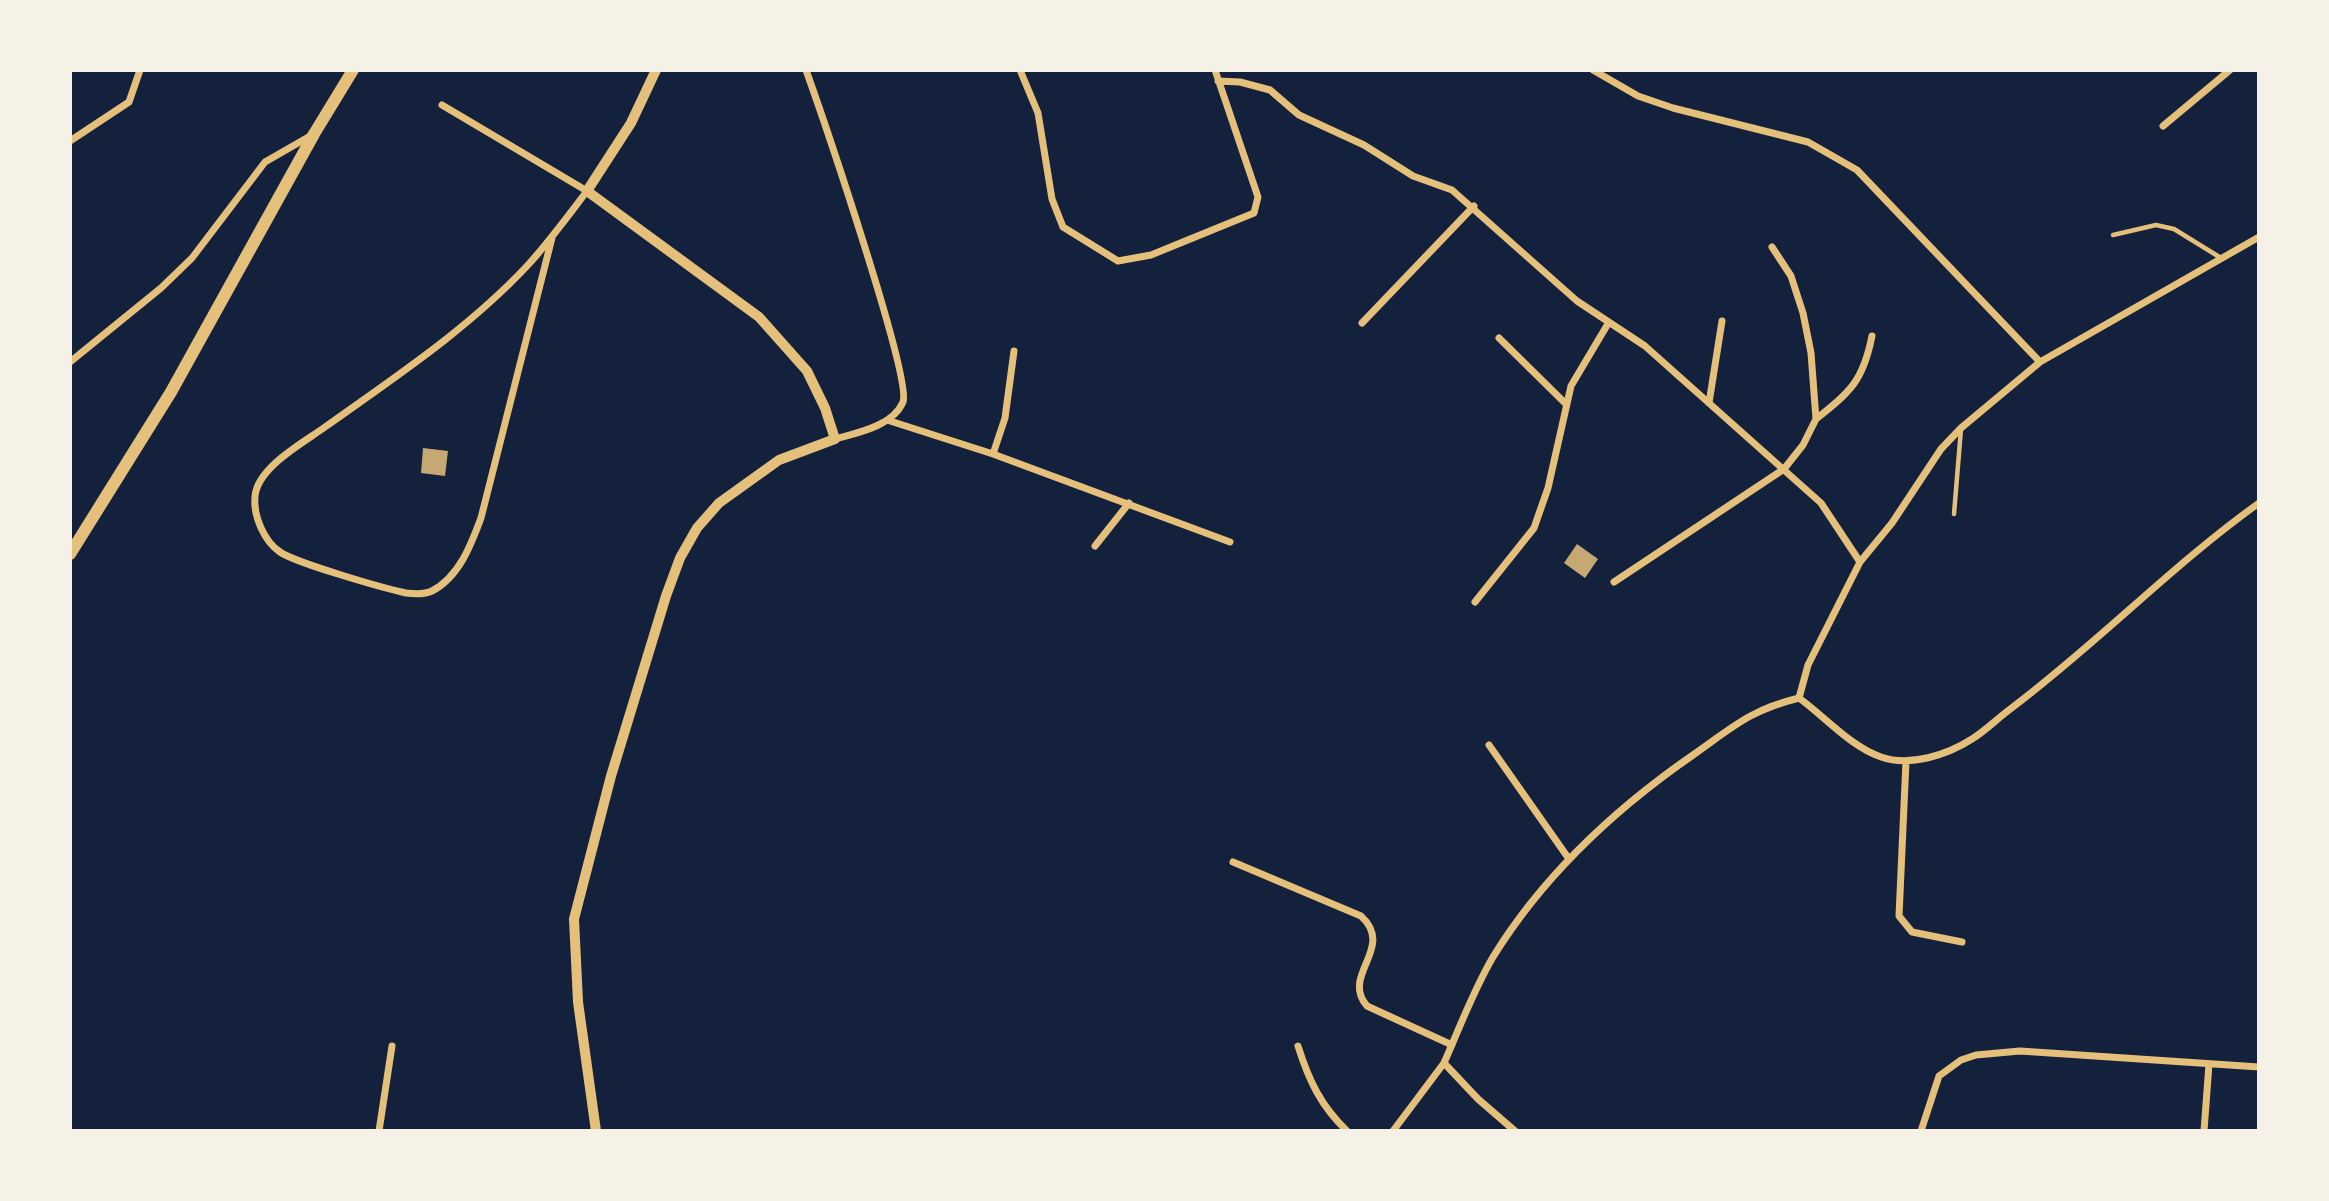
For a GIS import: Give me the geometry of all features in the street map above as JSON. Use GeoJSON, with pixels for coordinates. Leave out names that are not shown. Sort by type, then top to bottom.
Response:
{"type":"FeatureCollection","features":[{"type":"Feature","properties":{"kind":"main road"},"geometry":{"type":"LineString","coordinates":[[70,554],[172,392],[314,134],[353,70]]}},
{"type":"Feature","properties":{"kind":"street"},"geometry":{"type":"LineString","coordinates":[[70,141],[129,102],[140,70]]}},
{"type":"Feature","properties":{"kind":"street"},"geometry":{"type":"LineString","coordinates":[[552,238],[481,518],[459,566],[432,590],[405,593],[281,553],[261,527],[255,498],[257,488],[271,469],[300,444],[473,316],[552,238],[587,191],[631,123],[656,70]]}},
{"type":"Feature","properties":{"kind":"street"},"geometry":{"type":"LineString","coordinates":[[596,1131],[578,1002],[574,919],[611,776],[680,558],[697,528],[719,503],[779,460],[887,420],[902,404],[902,372],[806,70]]}},
{"type":"Feature","properties":{"kind":"street"},"geometry":{"type":"LineString","coordinates":[[1020,70],[1038,113],[1052,199],[1063,226],[1118,261],[1151,255],[1254,213],[1258,197],[1214,70]]}},
{"type":"Feature","properties":{"kind":"street"},"geometry":{"type":"LineString","coordinates":[[1593,70],[1639,96],[1673,108],[1808,142],[1857,170],[2040,362]]}},
{"type":"Feature","properties":{"kind":"street"},"geometry":{"type":"LineString","coordinates":[[2163,127],[2230,70]]}},
{"type":"Feature","properties":{"kind":"street"},"geometry":{"type":"LineString","coordinates":[[1219,81],[1240,82],[1270,90],[1299,115],[1364,145],[1413,176],[1452,190],[1474,206],[1577,302],[1644,346],[1821,503],[1860,562]]}},
{"type":"Feature","properties":{"kind":"street"},"geometry":{"type":"LineString","coordinates":[[442,105],[587,191],[759,317],[786,343],[807,371],[825,408],[835,439]]}},
{"type":"Feature","properties":{"kind":"street"},"geometry":{"type":"LineString","coordinates":[[70,362],[161,288],[192,258],[265,162],[314,134]]}},
{"type":"Feature","properties":{"kind":"street"},"geometry":{"type":"LineString","coordinates":[[1362,323],[1474,206]]}},
{"type":"Feature","properties":{"kind":"street"},"geometry":{"type":"LineString","coordinates":[[1799,698],[1808,665],[1860,562],[1892,523],[1941,449],[1961,428],[2040,362],[2259,237]]}},
{"type":"Feature","properties":{"kind":"street"},"geometry":{"type":"LineString","coordinates":[[1772,247],[1791,276],[1800,301],[1811,353],[1816,419]]}},
{"type":"Feature","properties":{"kind":"street"},"geometry":{"type":"LineString","coordinates":[[1709,403],[1722,321]]}},
{"type":"Feature","properties":{"kind":"street"},"geometry":{"type":"LineString","coordinates":[[1475,601],[1534,528],[1548,488],[1566,404],[1586,357],[1609,322]]}},
{"type":"Feature","properties":{"kind":"street"},"geometry":{"type":"LineString","coordinates":[[1614,582],[1784,469],[1803,445],[1816,419],[1857,382],[1867,363],[1872,337]]}},
{"type":"Feature","properties":{"kind":"street"},"geometry":{"type":"LineString","coordinates":[[1499,338],[1566,404]]}},
{"type":"Feature","properties":{"kind":"street"},"geometry":{"type":"LineString","coordinates":[[993,454],[1005,418],[1014,351]]}},
{"type":"Feature","properties":{"kind":"street"},"geometry":{"type":"LineString","coordinates":[[887,420],[1129,502],[1230,542]]}},
{"type":"Feature","properties":{"kind":"street"},"geometry":{"type":"LineString","coordinates":[[1095,546],[1129,502]]}},
{"type":"Feature","properties":{"kind":"street"},"geometry":{"type":"LineString","coordinates":[[1799,698],[1881,758],[1906,761],[1931,757],[1972,739],[2060,671],[2222,530],[2259,503]]}},
{"type":"Feature","properties":{"kind":"street"},"geometry":{"type":"LineString","coordinates":[[1393,1131],[1444,1063],[1459,1023],[1493,958],[1534,898],[1569,859],[1658,779],[1734,723],[1756,710],[1799,698]]}},
{"type":"Feature","properties":{"kind":"street"},"geometry":{"type":"LineString","coordinates":[[1489,745],[1569,859]]}},
{"type":"Feature","properties":{"kind":"street"},"geometry":{"type":"LineString","coordinates":[[1906,761],[1899,916],[1912,932],[1962,942]]}},
{"type":"Feature","properties":{"kind":"street"},"geometry":{"type":"LineString","coordinates":[[1233,862],[1361,916],[1370,924],[1375,942],[1360,980],[1361,999],[1367,1006],[1452,1045]]}},
{"type":"Feature","properties":{"kind":"street"},"geometry":{"type":"LineString","coordinates":[[379,1131],[392,1046]]}},
{"type":"Feature","properties":{"kind":"street"},"geometry":{"type":"LineString","coordinates":[[1298,1046],[1315,1093],[1327,1112],[1347,1131]]}},
{"type":"Feature","properties":{"kind":"street"},"geometry":{"type":"LineString","coordinates":[[1921,1131],[1939,1076],[1961,1060],[1976,1055],[2020,1051],[2259,1068]]}},
{"type":"Feature","properties":{"kind":"street"},"geometry":{"type":"LineString","coordinates":[[1444,1063],[1478,1099],[1515,1131]]}},
{"type":"Feature","properties":{"kind":"street"},"geometry":{"type":"LineString","coordinates":[[2204,1131],[2209,1064]]}},
{"type":"Feature","properties":{"kind":"lane"},"geometry":{"type":"LineString","coordinates":[[2113,235],[2156,225],[2174,229],[2221,258]]}},
{"type":"Feature","properties":{"kind":"lane"},"geometry":{"type":"LineString","coordinates":[[1954,514],[1961,428]]}},
{"type":"Feature","properties":{"kind":"building"},"geometry":{"type":"Polygon","coordinates":[[[423,448],[448,451],[445,476],[421,473],[423,448]]]}},
{"type":"Feature","properties":{"kind":"building"},"geometry":{"type":"Polygon","coordinates":[[[1577,544],[1598,559],[1585,578],[1564,563],[1577,544]]]}}]}
